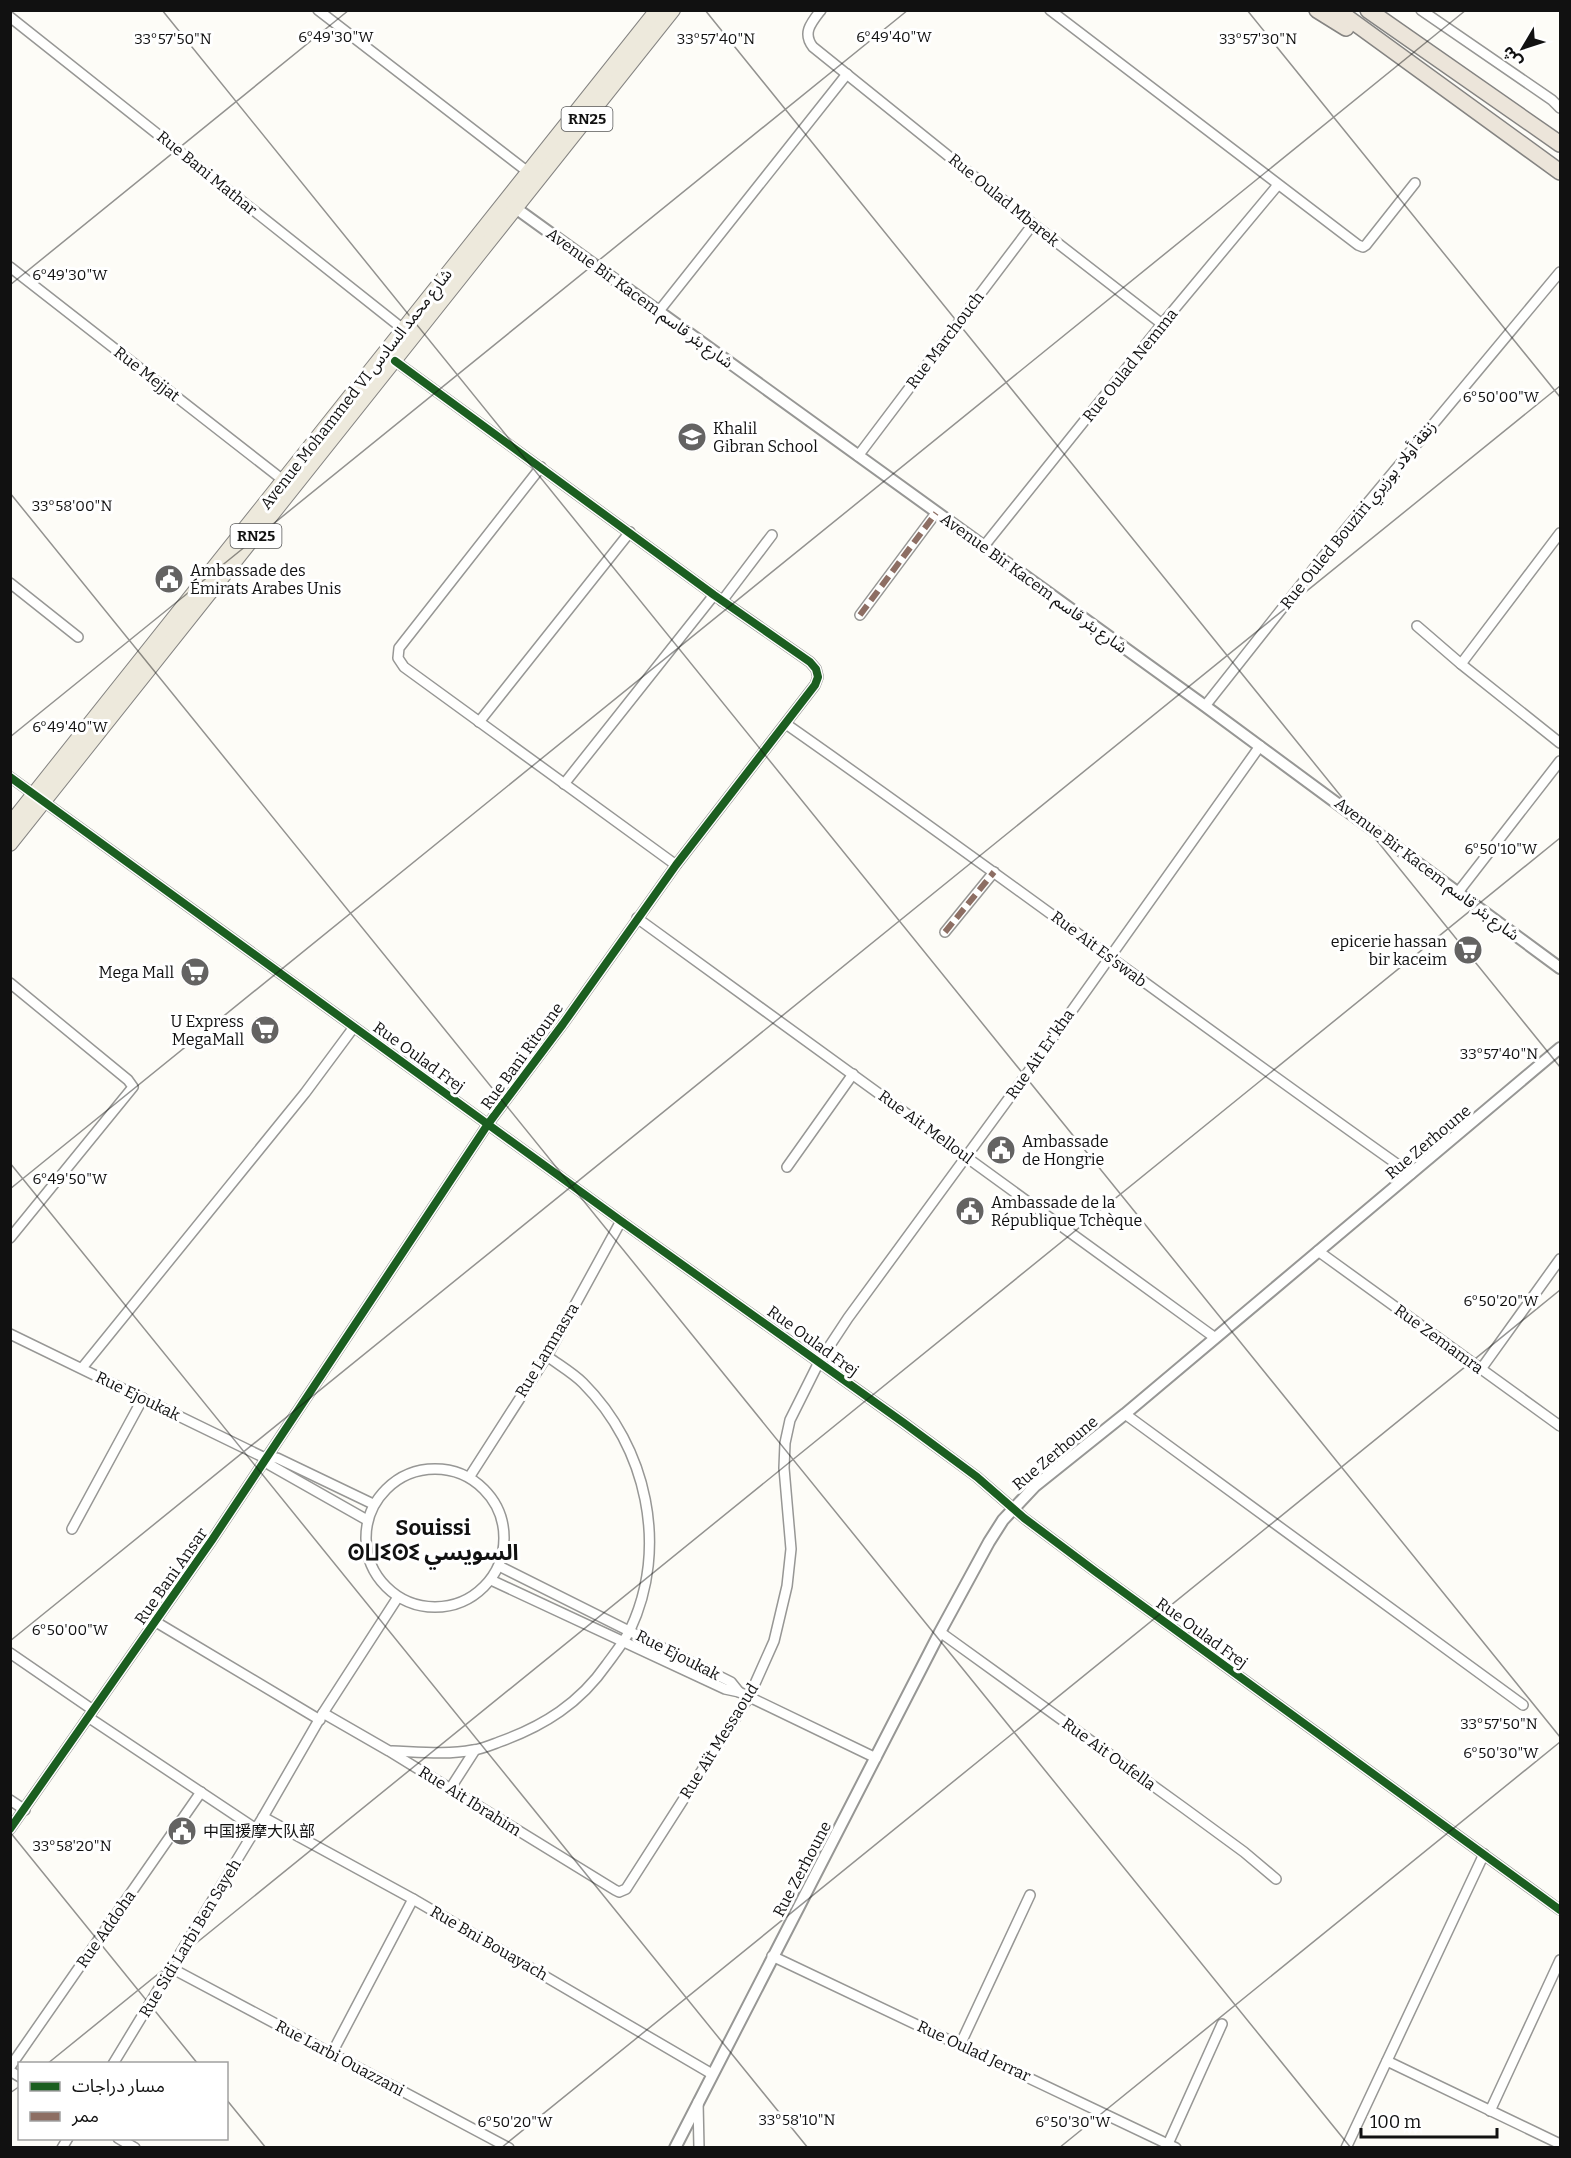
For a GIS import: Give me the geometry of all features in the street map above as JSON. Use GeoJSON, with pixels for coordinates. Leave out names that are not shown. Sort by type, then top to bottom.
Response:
{"type":"FeatureCollection","features":[{"type":"Feature","properties":{"kind":"highway"},"geometry":{"type":"LineString","coordinates":[[1317,10],[1402,66],[1425,75]]}},
{"type":"Feature","properties":{"kind":"highway"},"geometry":{"type":"LineString","coordinates":[[1337,10],[1560,172]]}},
{"type":"Feature","properties":{"kind":"highway"},"geometry":{"type":"LineString","coordinates":[[1368,10],[1560,144]]}},
{"type":"Feature","properties":{"kind":"main road","name":"Avenue Mohammed VI شارع محمد السادس"},"geometry":{"type":"LineString","coordinates":[[10,844],[39,798],[283,480],[403,329],[673,10]]}},
{"type":"Feature","properties":{"kind":"main road","name":"Avenue Mohammed VI شارع محمد السادس"},"geometry":{"type":"LineString","coordinates":[[10,824],[39,798],[395,361],[510,205],[528,172],[654,12]]}},
{"type":"Feature","properties":{"kind":"street"},"geometry":{"type":"LineString","coordinates":[[318,10],[528,172]]}},
{"type":"Feature","properties":{"kind":"street","name":"Rue Oulad Mbarek"},"geometry":{"type":"LineString","coordinates":[[821,10],[809,26],[806,37],[813,47],[1033,224],[1162,324]]}},
{"type":"Feature","properties":{"kind":"street"},"geometry":{"type":"LineString","coordinates":[[1050,10],[1277,186],[1358,245],[1363,247],[1415,183]]}},
{"type":"Feature","properties":{"kind":"street"},"geometry":{"type":"LineString","coordinates":[[1421,10],[1552,100],[1560,108]]}},
{"type":"Feature","properties":{"kind":"street","name":"Rue Bani Mathar"},"geometry":{"type":"LineString","coordinates":[[10,17],[403,329]]}},
{"type":"Feature","properties":{"kind":"street"},"geometry":{"type":"LineString","coordinates":[[659,311],[847,74]]}},
{"type":"Feature","properties":{"kind":"street","name":"Rue Oulad Nemma"},"geometry":{"type":"LineString","coordinates":[[984,546],[1162,324],[1277,186]]}},
{"type":"Feature","properties":{"kind":"street","name":"Avenue Bir Kacem شارع بئر قاسم"},"geometry":{"type":"LineString","coordinates":[[510,205],[1205,706],[1459,891],[1560,968]]}},
{"type":"Feature","properties":{"kind":"street","name":"Rue Marchouch"},"geometry":{"type":"LineString","coordinates":[[858,456],[1033,224]]}},
{"type":"Feature","properties":{"kind":"street","name":"Rue Mejjat"},"geometry":{"type":"LineString","coordinates":[[10,267],[283,480]]}},
{"type":"Feature","properties":{"kind":"street","name":"Rue Ouled Bouziri زنقة أولاد بوزيري"},"geometry":{"type":"LineString","coordinates":[[1205,706],[1345,530],[1560,272]]}},
{"type":"Feature","properties":{"kind":"street"},"geometry":{"type":"LineString","coordinates":[[395,361],[718,598]]}},
{"type":"Feature","properties":{"kind":"street"},"geometry":{"type":"LineString","coordinates":[[541,467],[399,648],[399,662],[676,865]]}},
{"type":"Feature","properties":{"kind":"street"},"geometry":{"type":"LineString","coordinates":[[860,615],[936,513]]}},
{"type":"Feature","properties":{"kind":"street"},"geometry":{"type":"LineString","coordinates":[[479,722],[630,532]]}},
{"type":"Feature","properties":{"kind":"street"},"geometry":{"type":"LineString","coordinates":[[1461,664],[1560,533]]}},
{"type":"Feature","properties":{"kind":"street"},"geometry":{"type":"LineString","coordinates":[[564,784],[772,535]]}},
{"type":"Feature","properties":{"kind":"street"},"geometry":{"type":"LineString","coordinates":[[10,583],[78,637]]}},
{"type":"Feature","properties":{"kind":"street","name":"Rue Bani Ritoune"},"geometry":{"type":"LineString","coordinates":[[266,1456],[488,1124],[563,1024],[676,865],[815,685],[818,677],[816,669],[810,662],[718,598]]}},
{"type":"Feature","properties":{"kind":"street"},"geometry":{"type":"LineString","coordinates":[[1417,626],[1560,742]]}},
{"type":"Feature","properties":{"kind":"street","name":"Rue Ait Es'swab"},"geometry":{"type":"LineString","coordinates":[[786,724],[1411,1174]]}},
{"type":"Feature","properties":{"kind":"street","name":"Rue Ait Er'kha"},"geometry":{"type":"LineString","coordinates":[[819,1362],[848,1318],[1034,1064],[1260,746]]}},
{"type":"Feature","properties":{"kind":"street"},"geometry":{"type":"LineString","coordinates":[[1459,891],[1560,761]]}},
{"type":"Feature","properties":{"kind":"street","name":"Rue Oulad Frej"},"geometry":{"type":"LineString","coordinates":[[10,777],[977,1477],[1012,1509],[1096,1572],[1560,1910]]}},
{"type":"Feature","properties":{"kind":"street"},"geometry":{"type":"LineString","coordinates":[[945,932],[994,872]]}},
{"type":"Feature","properties":{"kind":"street","name":"Rue Ait Melloul"},"geometry":{"type":"LineString","coordinates":[[637,918],[1214,1337]]}},
{"type":"Feature","properties":{"kind":"street"},"geometry":{"type":"LineString","coordinates":[[10,983],[131,1082],[133,1087],[10,1238]]}},
{"type":"Feature","properties":{"kind":"street"},"geometry":{"type":"LineString","coordinates":[[82,1368],[305,1093],[354,1027]]}},
{"type":"Feature","properties":{"kind":"street","name":"Rue Zerhoune"},"geometry":{"type":"LineString","coordinates":[[675,2148],[940,1632],[989,1542],[1012,1509],[1035,1486],[1125,1414],[1560,1048]]}},
{"type":"Feature","properties":{"kind":"street"},"geometry":{"type":"LineString","coordinates":[[787,1167],[853,1074]]}},
{"type":"Feature","properties":{"kind":"street","name":"Rue Lamnasra"},"geometry":{"type":"LineString","coordinates":[[470,1476],[547,1356],[621,1221]]}},
{"type":"Feature","properties":{"kind":"street","name":"Rue Zemamra"},"geometry":{"type":"LineString","coordinates":[[1318,1251],[1560,1426]]}},
{"type":"Feature","properties":{"kind":"street"},"geometry":{"type":"LineString","coordinates":[[1482,1369],[1560,1259]]}},
{"type":"Feature","properties":{"kind":"street","name":"Rue Ejoukak"},"geometry":{"type":"LineString","coordinates":[[10,1334],[266,1456],[277,1458],[373,1504]]}},
{"type":"Feature","properties":{"kind":"street"},"geometry":{"type":"LineString","coordinates":[[389,1751],[441,1753],[475,1750],[526,1732],[568,1707],[588,1689],[630,1630],[640,1603],[650,1550],[650,1520],[642,1481],[632,1453],[600,1402],[581,1381],[547,1356]]}},
{"type":"Feature","properties":{"kind":"street","name":"Rue Aït Messaoud"},"geometry":{"type":"LineString","coordinates":[[615,1890],[619,1892],[626,1889],[749,1697],[774,1641],[788,1586],[791,1549],[784,1468],[785,1443],[790,1420],[819,1362]]}},
{"type":"Feature","properties":{"kind":"street"},"geometry":{"type":"LineString","coordinates":[[72,1529],[143,1398]]}},
{"type":"Feature","properties":{"kind":"street"},"geometry":{"type":"LineString","coordinates":[[1125,1414],[1523,1705]]}},
{"type":"Feature","properties":{"kind":"street","name":"Rue Ejoukak"},"geometry":{"type":"LineString","coordinates":[[266,1456],[270,1465],[367,1520]]}},
{"type":"Feature","properties":{"kind":"street","name":"Rue Bani Ansar"},"geometry":{"type":"LineString","coordinates":[[10,1829],[156,1622],[266,1456]]}},
{"type":"Feature","properties":{"kind":"street"},"geometry":{"type":"LineString","coordinates":[[430,1467],[453,1470],[470,1476],[492,1498],[502,1521],[504,1546],[499,1566],[491,1580],[475,1595],[458,1604],[439,1607],[419,1606],[398,1597],[386,1588],[375,1573],[367,1556],[364,1538],[373,1504],[388,1485],[408,1474],[430,1467]]}},
{"type":"Feature","properties":{"kind":"street","name":"Rue Ejoukak"},"geometry":{"type":"LineString","coordinates":[[499,1566],[721,1677],[730,1682],[739,1692]]}},
{"type":"Feature","properties":{"kind":"street","name":"Rue Ejoukak"},"geometry":{"type":"LineString","coordinates":[[491,1580],[725,1689],[739,1692]]}},
{"type":"Feature","properties":{"kind":"street","name":"Rue Sidi Larbi Ben Sayeh"},"geometry":{"type":"LineString","coordinates":[[114,2062],[322,1716],[398,1597]]}},
{"type":"Feature","properties":{"kind":"street","name":"Rue Ait Ibrahim"},"geometry":{"type":"LineString","coordinates":[[156,1622],[322,1716],[389,1751],[615,1890]]}},
{"type":"Feature","properties":{"kind":"street","name":"Rue Ait Oufella"},"geometry":{"type":"LineString","coordinates":[[940,1632],[1244,1852],[1276,1879]]}},
{"type":"Feature","properties":{"kind":"street"},"geometry":{"type":"LineString","coordinates":[[10,1653],[256,1829]]}},
{"type":"Feature","properties":{"kind":"street"},"geometry":{"type":"LineString","coordinates":[[739,1692],[876,1758]]}},
{"type":"Feature","properties":{"kind":"street"},"geometry":{"type":"LineString","coordinates":[[450,1789],[475,1750]]}},
{"type":"Feature","properties":{"kind":"street","name":"Rue Addoha"},"geometry":{"type":"LineString","coordinates":[[10,2069],[201,1791]]}},
{"type":"Feature","properties":{"kind":"street"},"geometry":{"type":"LineString","coordinates":[[10,1800],[25,1810]]}},
{"type":"Feature","properties":{"kind":"street","name":"Rue Bni Bouayach"},"geometry":{"type":"LineString","coordinates":[[263,1817],[413,1899],[712,2073]]}},
{"type":"Feature","properties":{"kind":"street"},"geometry":{"type":"LineString","coordinates":[[1346,2148],[1484,1854]]}},
{"type":"Feature","properties":{"kind":"street"},"geometry":{"type":"LineString","coordinates":[[960,2044],[1030,1895]]}},
{"type":"Feature","properties":{"kind":"street"},"geometry":{"type":"LineString","coordinates":[[332,2053],[413,1899]]}},
{"type":"Feature","properties":{"kind":"street","name":"Rue Oulad Jerrar"},"geometry":{"type":"LineString","coordinates":[[772,1956],[1172,2146]]}},
{"type":"Feature","properties":{"kind":"street"},"geometry":{"type":"LineString","coordinates":[[1490,2111],[1560,1960]]}},
{"type":"Feature","properties":{"kind":"street","name":"Rue Larbi Ouazzani"},"geometry":{"type":"LineString","coordinates":[[171,1968],[508,2148]]}},
{"type":"Feature","properties":{"kind":"street"},"geometry":{"type":"LineString","coordinates":[[1172,2146],[1222,2024]]}},
{"type":"Feature","properties":{"kind":"street"},"geometry":{"type":"LineString","coordinates":[[1387,2061],[1557,2145]]}},
{"type":"Feature","properties":{"kind":"street"},"geometry":{"type":"LineString","coordinates":[[698,2102],[699,2148]]}},
{"type":"Feature","properties":{"kind":"street"},"geometry":{"type":"LineString","coordinates":[[120,2140],[135,2148]]}},
{"type":"Feature","properties":{"kind":"marked path"},"geometry":{"type":"LineString","coordinates":[[860,615],[936,513]]}},
{"type":"Feature","properties":{"kind":"marked path"},"geometry":{"type":"LineString","coordinates":[[945,932],[994,872]]}},
{"type":"Feature","properties":{"kind":"cycle path"},"geometry":{"type":"LineString","coordinates":[[10,1829],[212,1540],[488,1124],[563,1024],[676,865],[815,685],[818,677],[816,669],[810,662],[714,595],[395,361]]}},
{"type":"Feature","properties":{"kind":"cycle path"},"geometry":{"type":"LineString","coordinates":[[10,777],[621,1221],[904,1423],[977,1477],[1024,1518],[1096,1572],[1560,1910]]}},
{"type":"Feature","properties":{"kind":"place","name":"Khalil Gibran School"},"geometry":{"type":"Point","coordinates":[692,437]}},
{"type":"Feature","properties":{"kind":"place","name":"Ambassade des Émirats Arabes Unis"},"geometry":{"type":"Point","coordinates":[169,579]}},
{"type":"Feature","properties":{"kind":"place","name":"epicerie hassan bir kaceim"},"geometry":{"type":"Point","coordinates":[1468,950]}},
{"type":"Feature","properties":{"kind":"place","name":"Mega Mall"},"geometry":{"type":"Point","coordinates":[195,972]}},
{"type":"Feature","properties":{"kind":"place","name":"U Express MegaMall"},"geometry":{"type":"Point","coordinates":[265,1030]}},
{"type":"Feature","properties":{"kind":"place","name":"Ambassade de Hongrie"},"geometry":{"type":"Point","coordinates":[1001,1150]}},
{"type":"Feature","properties":{"kind":"place","name":"Ambassade de la République Tchèque"},"geometry":{"type":"Point","coordinates":[970,1211]}},
{"type":"Feature","properties":{"kind":"place","name":"中国援摩大队部"},"geometry":{"type":"Point","coordinates":[182,1831]}},
{"type":"Feature","properties":{"kind":"district","name":"Souissi ⵙⵡⵉⵙⵉ السويسي"},"geometry":{"type":"Point","coordinates":[433,1540]}}]}
